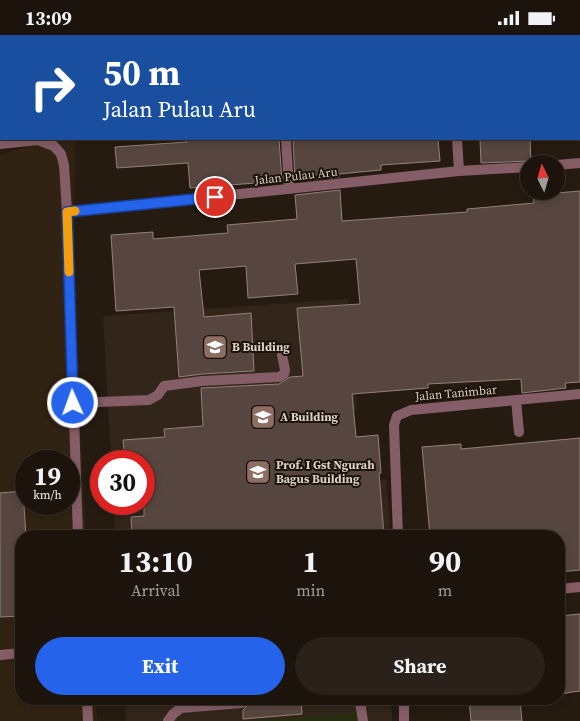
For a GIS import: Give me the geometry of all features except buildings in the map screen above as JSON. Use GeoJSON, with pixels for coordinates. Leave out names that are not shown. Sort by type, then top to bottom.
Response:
{"type":"FeatureCollection","features":[{"type":"Feature","properties":{"kind":"street"},"geometry":{"type":"LineString","coordinates":[[0,143],[38,140],[54,146],[61,154],[64,165],[78,530]]}},
{"type":"Feature","properties":{"kind":"street"},"geometry":{"type":"LineString","coordinates":[[286,140],[289,189]]}},
{"type":"Feature","properties":{"kind":"street"},"geometry":{"type":"LineString","coordinates":[[457,140],[459,171]]}},
{"type":"Feature","properties":{"kind":"street"},"geometry":{"type":"LineString","coordinates":[[565,164],[580,163]]}},
{"type":"Feature","properties":{"kind":"street","name":"Jalan Pulau Aru"},"geometry":{"type":"LineString","coordinates":[[67,212],[459,171],[520,168]]}},
{"type":"Feature","properties":{"kind":"street"},"geometry":{"type":"LineString","coordinates":[[73,403],[149,400],[158,395],[164,386],[202,381],[279,377],[284,374],[285,370],[282,355]]}},
{"type":"Feature","properties":{"kind":"street","name":"Jalan Tanimbar"},"geometry":{"type":"LineString","coordinates":[[398,530],[394,425],[397,416],[411,410],[580,394]]}},
{"type":"Feature","properties":{"kind":"street"},"geometry":{"type":"LineString","coordinates":[[516,400],[519,432]]}},
{"type":"Feature","properties":{"kind":"street"},"geometry":{"type":"LineString","coordinates":[[565,588],[580,587]]}},
{"type":"Feature","properties":{"kind":"street"},"geometry":{"type":"LineString","coordinates":[[0,655],[15,654]]}},
{"type":"Feature","properties":{"kind":"street"},"geometry":{"type":"LineString","coordinates":[[87,705],[88,721]]}},
{"type":"Feature","properties":{"kind":"street"},"geometry":{"type":"LineString","coordinates":[[168,721],[181,708],[218,705]]}},
{"type":"Feature","properties":{"kind":"street"},"geometry":{"type":"LineString","coordinates":[[360,705],[363,721]]}},
{"type":"Feature","properties":{"kind":"street"},"geometry":{"type":"LineString","coordinates":[[404,705],[404,721]]}},
{"type":"Feature","properties":{"kind":"shaded area"},"geometry":{"type":"Polygon","coordinates":[[[49,140],[75,140],[74,317],[86,530],[15,530],[15,705],[96,705],[98,721],[0,721],[0,155],[49,140]]]}},
{"type":"Feature","properties":{"kind":"shaded area"},"geometry":{"type":"Polygon","coordinates":[[[348,299],[357,410],[332,415],[337,483],[386,479],[390,530],[115,530],[114,515],[155,515],[155,450],[110,450],[103,316],[348,299]]]}},
{"type":"Feature","properties":{"kind":"shaded area"},"geometry":{"type":"Polygon","coordinates":[[[125,705],[391,705],[392,721],[126,721],[125,705]]]}},
{"type":"Feature","properties":{"kind":"green space"},"geometry":{"type":"Polygon","coordinates":[[[361,713],[362,721],[251,721],[361,713]]]}},
{"type":"Feature","properties":{"kind":"slow traffic"},"geometry":{"type":"LineString","coordinates":[[69,272],[67,212],[75,211]]}},
{"type":"Feature","properties":{"kind":"place","name":"B Building"},"geometry":{"type":"Point","coordinates":[215,347]}},
{"type":"Feature","properties":{"kind":"place","name":"A Building"},"geometry":{"type":"Point","coordinates":[263,417]}},
{"type":"Feature","properties":{"kind":"place","name":"Prof. I Gst Ngurah Bagus Building"},"geometry":{"type":"Point","coordinates":[258,472]}},
{"type":"Feature","properties":{"kind":"route"},"geometry":{"type":"LineString","coordinates":[[73,403],[67,212],[215,197]]}}]}
